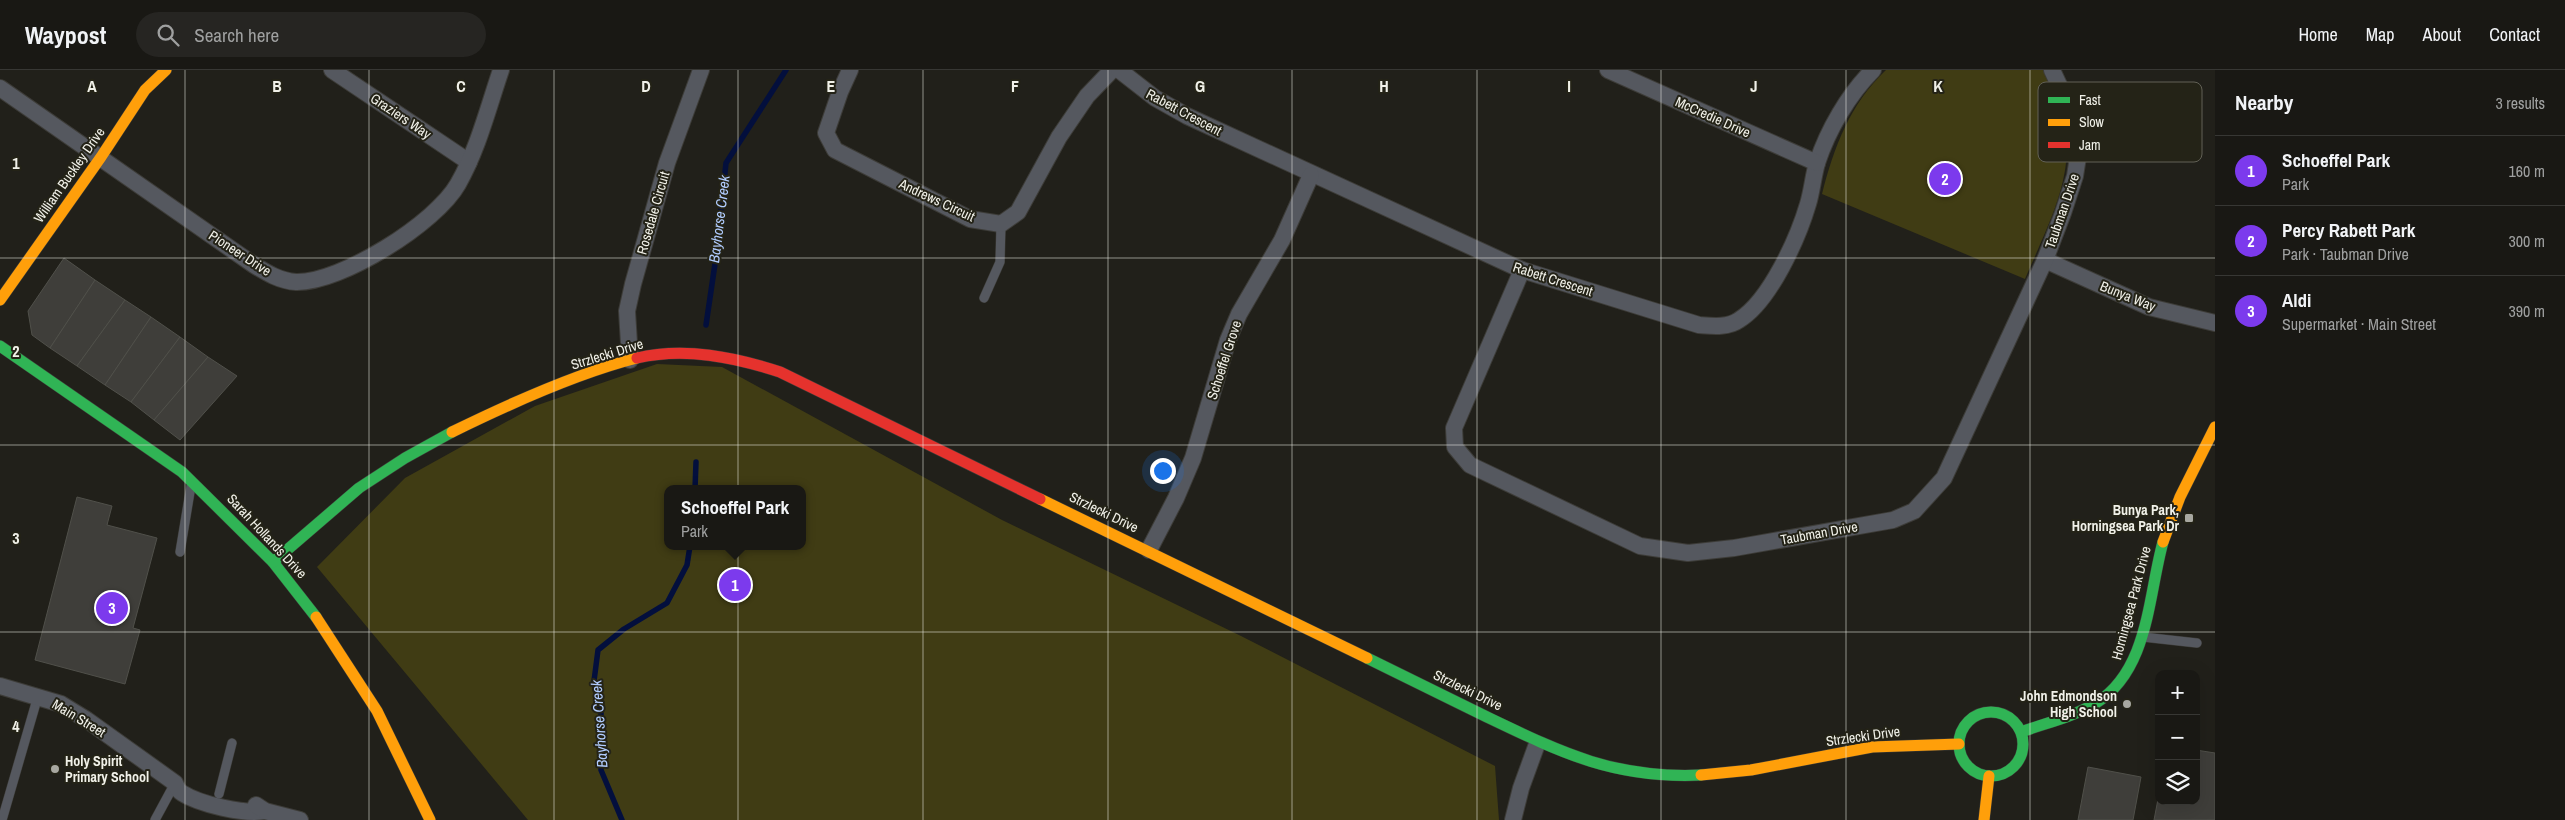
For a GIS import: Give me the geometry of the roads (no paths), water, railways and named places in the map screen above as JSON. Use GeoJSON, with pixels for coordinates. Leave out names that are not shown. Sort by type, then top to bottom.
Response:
{"type":"FeatureCollection","features":[{"type":"Feature","properties":{"kind":"street","name":"William Buckley Drive"},"geometry":{"type":"LineString","coordinates":[[0,300],[101,157],[145,90],[166,70]]}},
{"type":"Feature","properties":{"kind":"street","name":"Graziers Way"},"geometry":{"type":"LineString","coordinates":[[332,70],[469,162]]}},
{"type":"Feature","properties":{"kind":"street","name":"Pioneer Drive"},"geometry":{"type":"LineString","coordinates":[[0,88],[254,265],[280,279],[295,282],[316,280],[332,275],[401,239],[433,215],[458,186],[469,162],[501,70]]}},
{"type":"Feature","properties":{"kind":"street","name":"Rosedale Circuit"},"geometry":{"type":"LineString","coordinates":[[630,360],[627,311],[633,284],[667,164],[702,70]]}},
{"type":"Feature","properties":{"kind":"street","name":"Andrews Circuit"},"geometry":{"type":"LineString","coordinates":[[850,70],[840,92],[826,134],[835,150],[970,219],[1001,224]]}},
{"type":"Feature","properties":{"kind":"street"},"geometry":{"type":"LineString","coordinates":[[1001,224],[1018,212],[1059,137],[1087,96],[1112,70]]}},
{"type":"Feature","properties":{"kind":"street","name":"Rabett Crescent"},"geometry":{"type":"LineString","coordinates":[[1119,70],[1155,98],[1310,174],[1522,270],[1699,325],[1723,326],[1739,321],[1760,302],[1781,268],[1808,205],[1817,164],[1837,118],[1873,70]]}},
{"type":"Feature","properties":{"kind":"street","name":"McCredie Drive"},"geometry":{"type":"LineString","coordinates":[[1608,70],[1817,164]]}},
{"type":"Feature","properties":{"kind":"street","name":"Taubman Drive"},"geometry":{"type":"LineString","coordinates":[[2052,70],[2058,82]]}},
{"type":"Feature","properties":{"kind":"street","name":"Taubman Drive"},"geometry":{"type":"LineString","coordinates":[[1522,270],[1454,428],[1454,447],[1470,465],[1640,546],[1688,553],[1734,548],[1893,520],[1914,510],[1944,478],[2045,260],[2075,176],[2077,162]]}},
{"type":"Feature","properties":{"kind":"street","name":"Schoeffel Grove"},"geometry":{"type":"LineString","coordinates":[[1149,550],[1176,498],[1193,458],[1228,340],[1240,314],[1282,240],[1310,174]]}},
{"type":"Feature","properties":{"kind":"street","name":"Bunya Way"},"geometry":{"type":"LineString","coordinates":[[2045,260],[2150,307],[2215,323]]}},
{"type":"Feature","properties":{"kind":"street","name":"Sarah Hollands Drive"},"geometry":{"type":"LineString","coordinates":[[0,346],[182,472],[273,562],[307,602],[377,711],[430,820]]}},
{"type":"Feature","properties":{"kind":"street","name":"Strzlecki Drive"},"geometry":{"type":"LineString","coordinates":[[273,562],[358,488],[408,455],[461,426],[512,404],[630,360],[655,355],[710,355],[759,365],[780,372],[1149,550],[1511,728],[1537,744],[1632,772],[1683,776],[1740,771],[1870,747],[1959,744]]}},
{"type":"Feature","properties":{"kind":"street","name":"Horningsea Park Drive"},"geometry":{"type":"LineString","coordinates":[[2021,732],[2069,716],[2102,700],[2116,687],[2128,670],[2170,520],[2215,427]]}},
{"type":"Feature","properties":{"kind":"street","name":"Main Street"},"geometry":{"type":"LineString","coordinates":[[0,686],[61,704],[87,720],[175,784],[180,792],[198,800],[252,814],[264,811]]}},
{"type":"Feature","properties":{"kind":"street"},"geometry":{"type":"LineString","coordinates":[[1997,712],[2005,715],[2017,725],[2021,732],[2022,748],[2018,761],[2008,771],[1989,776],[1974,771],[1968,766],[1960,752],[1959,744],[1960,736],[1968,722],[1981,713],[1997,712]]}},
{"type":"Feature","properties":{"kind":"street"},"geometry":{"type":"LineString","coordinates":[[1513,820],[1521,788],[1537,744]]}},
{"type":"Feature","properties":{"kind":"street"},"geometry":{"type":"LineString","coordinates":[[1984,820],[1989,776]]}},
{"type":"Feature","properties":{"kind":"street","name":"Main Street"},"geometry":{"type":"LineString","coordinates":[[175,784],[184,782],[254,803],[264,811],[300,820]]}},
{"type":"Feature","properties":{"kind":"lane"},"geometry":{"type":"LineString","coordinates":[[984,298],[1000,262],[1001,224]]}},
{"type":"Feature","properties":{"kind":"lane"},"geometry":{"type":"LineString","coordinates":[[180,552],[192,481]]}},
{"type":"Feature","properties":{"kind":"lane"},"geometry":{"type":"LineString","coordinates":[[2139,636],[2197,643]]}},
{"type":"Feature","properties":{"kind":"lane"},"geometry":{"type":"LineString","coordinates":[[2,820],[38,696]]}},
{"type":"Feature","properties":{"kind":"lane"},"geometry":{"type":"LineString","coordinates":[[220,794],[232,743]]}},
{"type":"Feature","properties":{"kind":"lane"},"geometry":{"type":"LineString","coordinates":[[155,820],[175,784]]}},
{"type":"Feature","properties":{"kind":"waterway","name":"Bayhorse Creek"},"geometry":{"type":"LineString","coordinates":[[706,325],[716,257],[726,163],[786,70]]}},
{"type":"Feature","properties":{"kind":"waterway","name":"Bayhorse Creek"},"geometry":{"type":"LineString","coordinates":[[695,485],[696,462]]}},
{"type":"Feature","properties":{"kind":"waterway","name":"Bayhorse Creek"},"geometry":{"type":"LineString","coordinates":[[622,820],[601,770],[601,713],[594,681],[598,650],[624,629],[667,603],[687,565],[689,550]]}},
{"type":"Feature","properties":{"kind":"place","name":"Percy Rabett Park"},"geometry":{"type":"Point","coordinates":[1945,179]}},
{"type":"Feature","properties":{"kind":"place","name":"Bunya Park, Horningsea Park Dr"},"geometry":{"type":"Point","coordinates":[2189,518]}},
{"type":"Feature","properties":{"kind":"place","name":"Schoeffel Park"},"geometry":{"type":"Point","coordinates":[735,585]}},
{"type":"Feature","properties":{"kind":"place","name":"Aldi"},"geometry":{"type":"Point","coordinates":[112,608]}},
{"type":"Feature","properties":{"kind":"place","name":"John Edmondson High School"},"geometry":{"type":"Point","coordinates":[2127,704]}},
{"type":"Feature","properties":{"kind":"place","name":"Holy Spirit Primary School"},"geometry":{"type":"Point","coordinates":[55,769]}}]}
